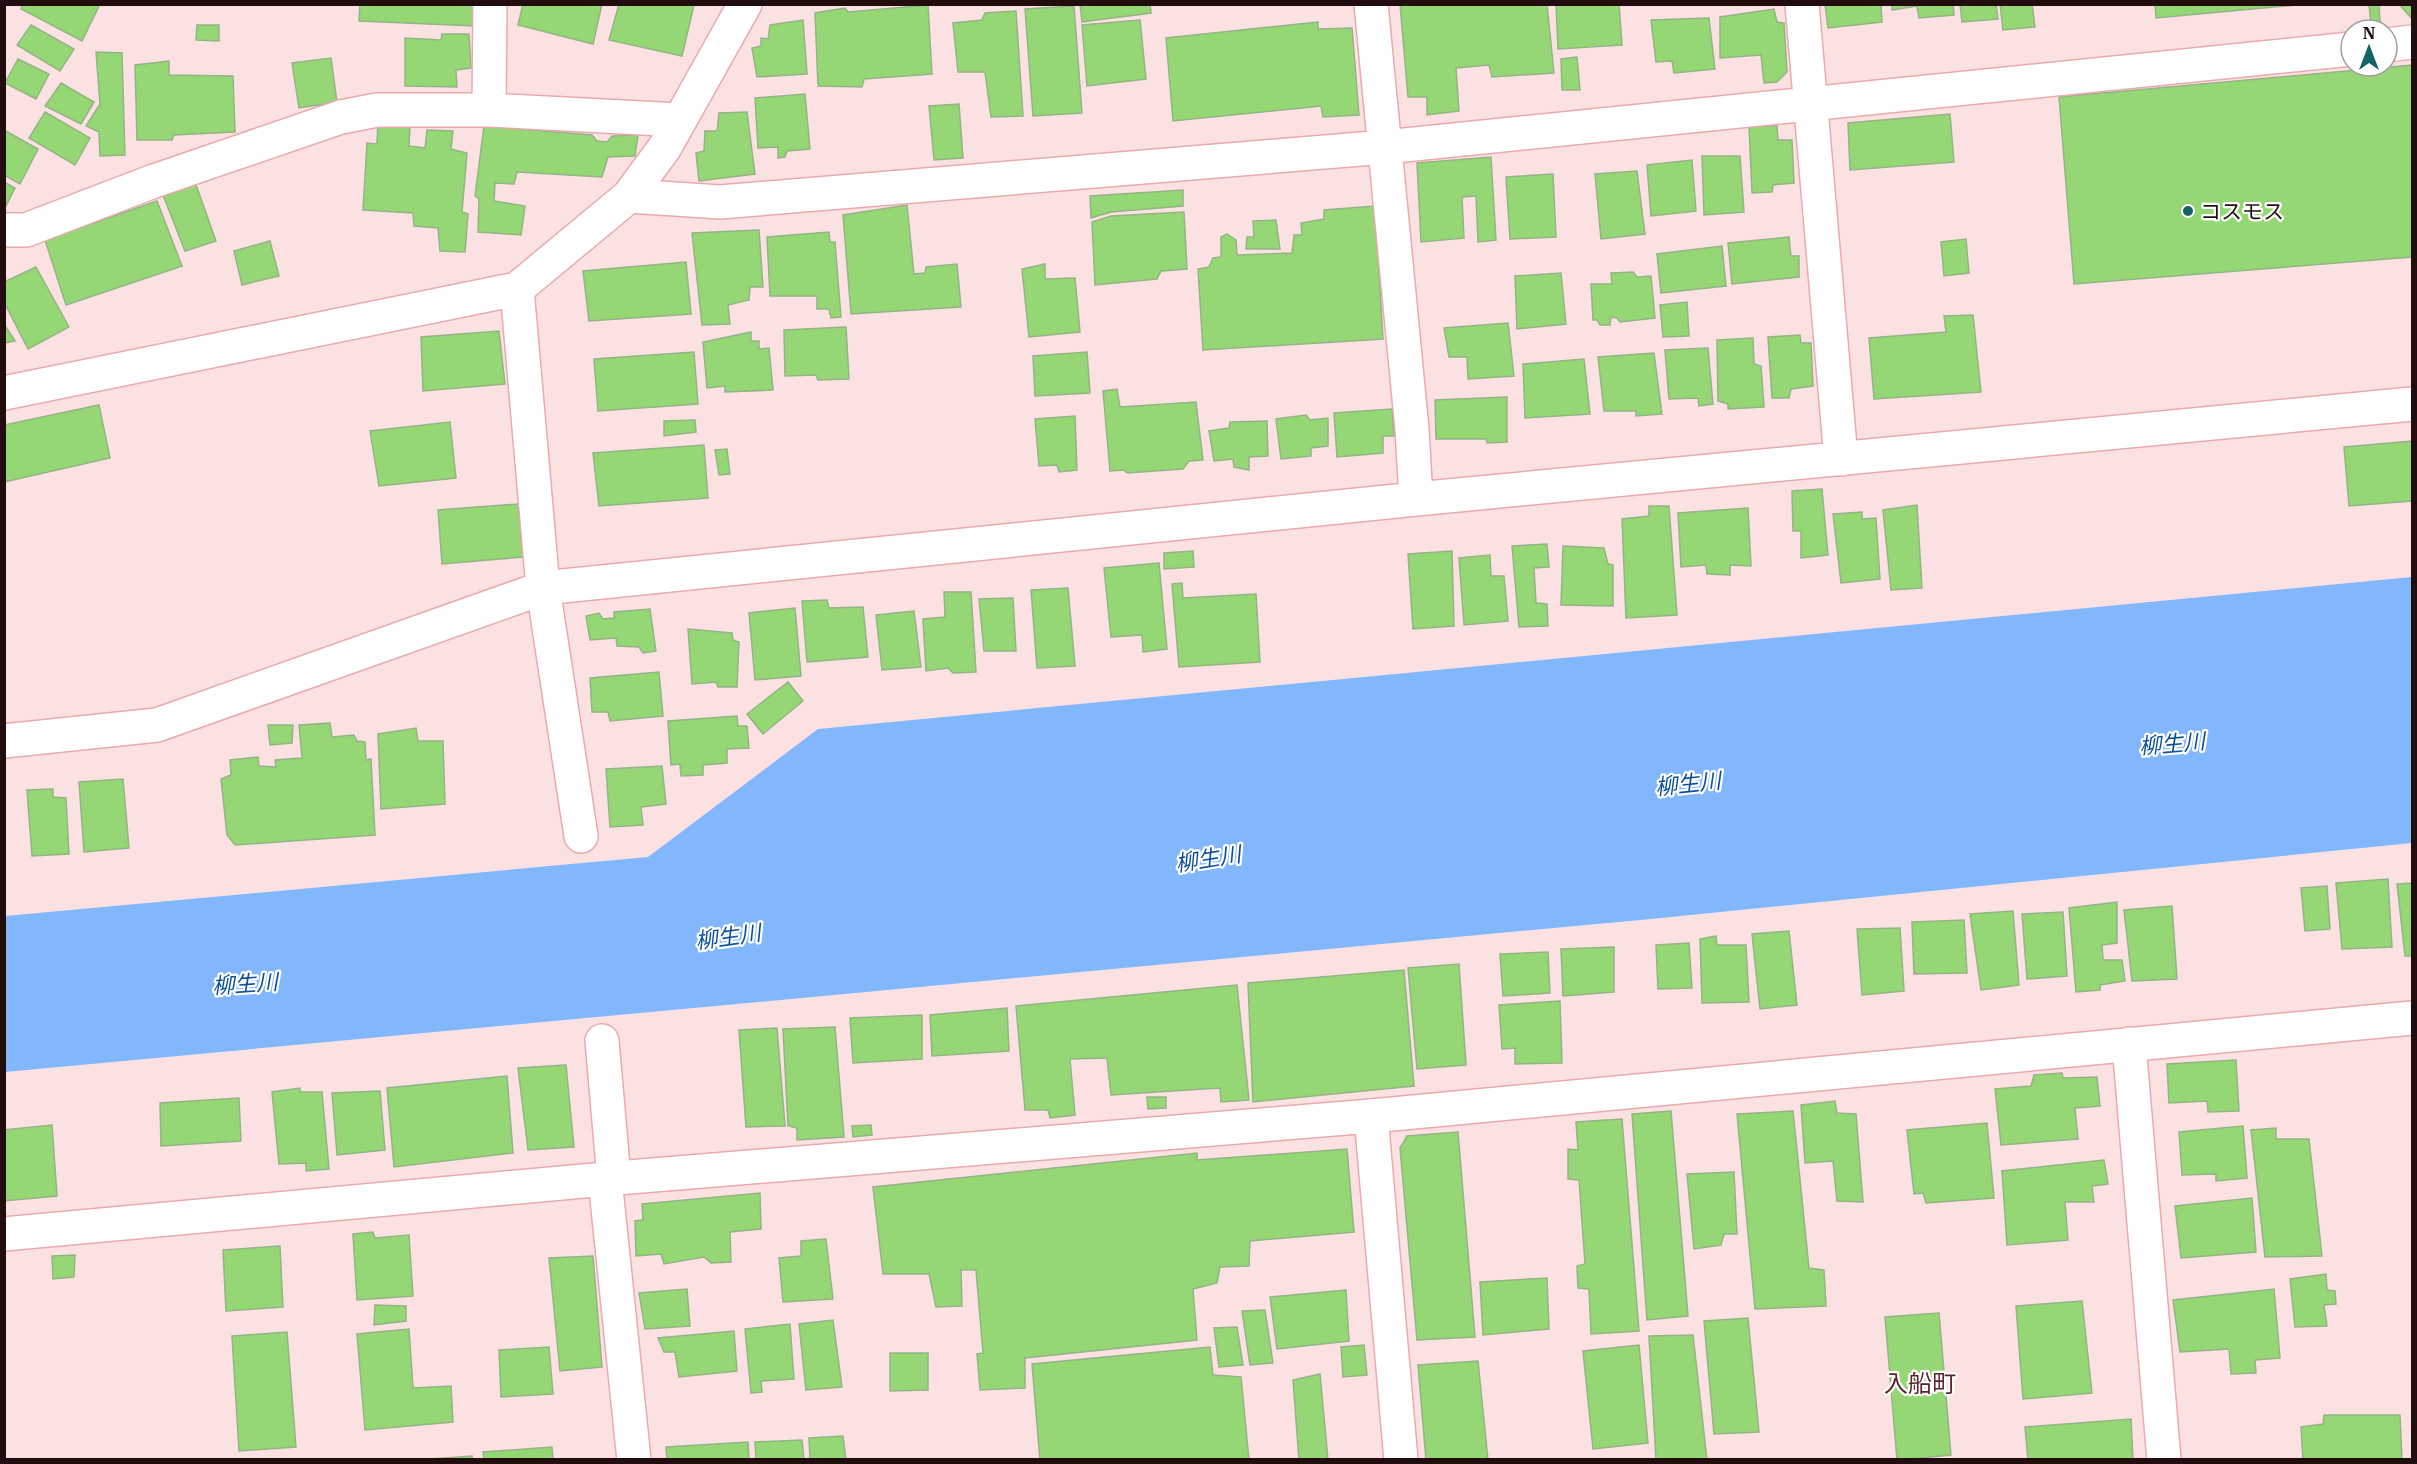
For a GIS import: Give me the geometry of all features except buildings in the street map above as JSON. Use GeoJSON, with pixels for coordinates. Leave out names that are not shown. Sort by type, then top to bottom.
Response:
{"type":"FeatureCollection","features":[{"type":"Feature","properties":{"kind":"street"},"geometry":{"type":"LineString","coordinates":[[489,110],[490,4]]}},
{"type":"Feature","properties":{"kind":"street"},"geometry":{"type":"LineString","coordinates":[[4,393],[517,289],[630,196],[680,120],[745,4]]}},
{"type":"Feature","properties":{"kind":"street"},"geometry":{"type":"LineString","coordinates":[[1371,4],[1412,429],[1416,500]]}},
{"type":"Feature","properties":{"kind":"street"},"geometry":{"type":"LineString","coordinates":[[1802,4],[1841,459]]}},
{"type":"Feature","properties":{"kind":"street"},"geometry":{"type":"LineString","coordinates":[[630,196],[720,202],[1385,147],[2339,50]]}},
{"type":"Feature","properties":{"kind":"street"},"geometry":{"type":"LineString","coordinates":[[4,230],[26,230],[154,181],[341,117],[376,110],[489,110],[680,120]]}},
{"type":"Feature","properties":{"kind":"street"},"geometry":{"type":"LineString","coordinates":[[517,289],[543,588],[581,836]]}},
{"type":"Feature","properties":{"kind":"street"},"geometry":{"type":"LineString","coordinates":[[4,741],[157,726],[543,588],[1416,500],[2412,405]]}},
{"type":"Feature","properties":{"kind":"street"},"geometry":{"type":"LineString","coordinates":[[4,1234],[610,1179],[1371,1116],[2412,1018]]}},
{"type":"Feature","properties":{"kind":"street"},"geometry":{"type":"LineString","coordinates":[[602,1041],[610,1179],[634,1460]]}},
{"type":"Feature","properties":{"kind":"street"},"geometry":{"type":"LineString","coordinates":[[2129,1044],[2164,1460]]}},
{"type":"Feature","properties":{"kind":"street"},"geometry":{"type":"LineString","coordinates":[[1371,1116],[1401,1460]]}},
{"type":"Feature","properties":{"kind":"water","name":"柳生川"},"geometry":{"type":"Polygon","coordinates":[[[2412,577],[2412,843],[1651,919],[5,1072],[5,916],[648,857],[818,729],[2412,577]]]}},
{"type":"Feature","properties":{"kind":"place","name":"コスモス"},"geometry":{"type":"Point","coordinates":[2188,211]}},
{"type":"Feature","properties":{"kind":"district","name":"入船町"},"geometry":{"type":"Point","coordinates":[1920,1383]}}]}
